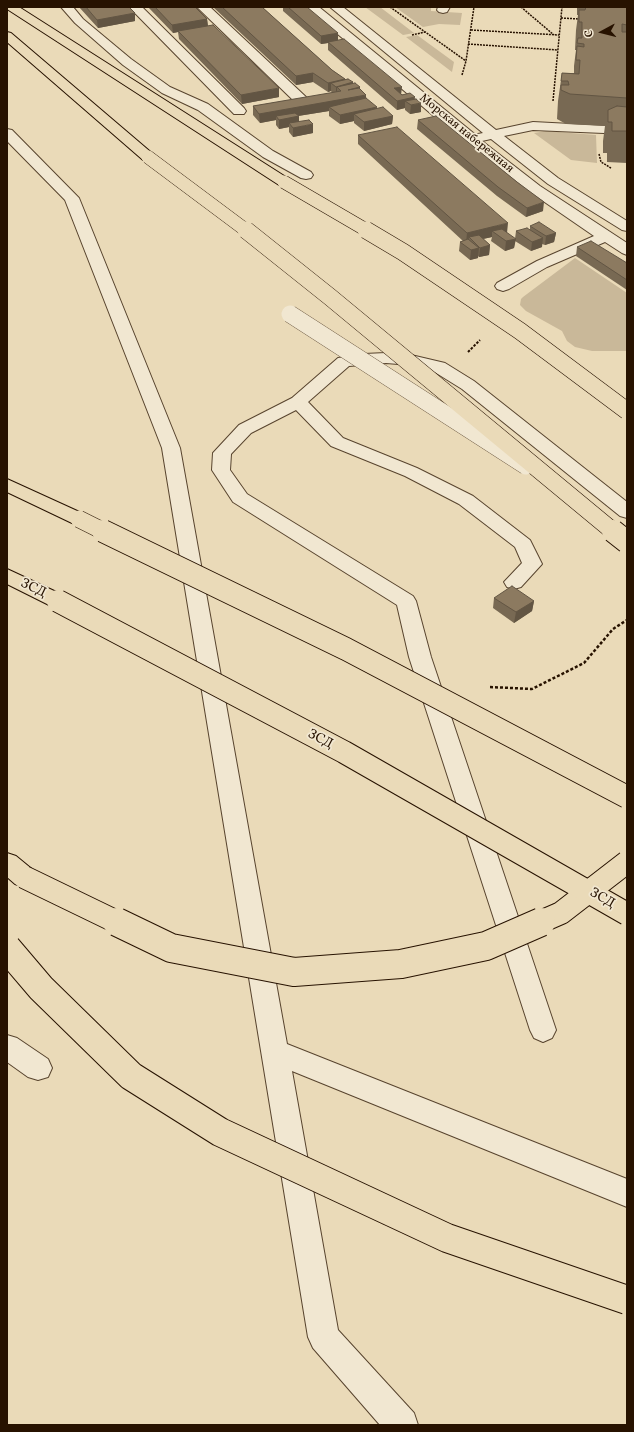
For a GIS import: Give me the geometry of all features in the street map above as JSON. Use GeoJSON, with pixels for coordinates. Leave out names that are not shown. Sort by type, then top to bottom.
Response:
{"type":"FeatureCollection","features":[{"type":"Feature","properties":{"kind":"main road"},"geometry":{"type":"LineString","coordinates":[[12,7],[284,182],[403,252],[520,331],[627,411]]}},
{"type":"Feature","properties":{"kind":"main road"},"geometry":{"type":"LineString","coordinates":[[7,36],[148,157],[256,238],[330,297],[627,542]]}},
{"type":"Feature","properties":{"kind":"main road"},"geometry":{"type":"LineString","coordinates":[[7,486],[79,519],[346,649],[627,797]]}},
{"type":"Feature","properties":{"kind":"main road","name":"ЗСД"},"geometry":{"type":"LineString","coordinates":[[7,576],[58,601],[344,752],[627,914]]}},
{"type":"Feature","properties":{"kind":"main road"},"geometry":{"type":"LineString","coordinates":[[7,863],[24,877],[171,948],[294,972],[401,964],[486,946],[561,913],[627,862]]}},
{"type":"Feature","properties":{"kind":"main road"},"geometry":{"type":"LineString","coordinates":[[7,948],[41,988],[131,1076],[220,1132],[447,1238],[627,1300]]}},
{"type":"Feature","properties":{"kind":"street"},"geometry":{"type":"LineString","coordinates":[[67,7],[79,21],[133,67],[166,90],[203,107],[246,139],[306,175]]}},
{"type":"Feature","properties":{"kind":"street"},"geometry":{"type":"LineString","coordinates":[[135,7],[239,111]]}},
{"type":"Feature","properties":{"kind":"street"},"geometry":{"type":"LineString","coordinates":[[203,7],[307,99],[286,103]]}},
{"type":"Feature","properties":{"kind":"street","name":"Морская набережная"},"geometry":{"type":"LineString","coordinates":[[312,7],[441,116],[535,189],[605,237],[624,256]]}},
{"type":"Feature","properties":{"kind":"street","name":"Морская набережная"},"geometry":{"type":"LineString","coordinates":[[336,7],[492,135],[553,181],[627,228]]}},
{"type":"Feature","properties":{"kind":"street"},"geometry":{"type":"LineString","coordinates":[[215,115],[254,108]]}},
{"type":"Feature","properties":{"kind":"street"},"geometry":{"type":"LineString","coordinates":[[427,118],[462,111]]}},
{"type":"Feature","properties":{"kind":"street"},"geometry":{"type":"LineString","coordinates":[[472,139],[532,126],[604,130]]}},
{"type":"Feature","properties":{"kind":"street"},"geometry":{"type":"LineString","coordinates":[[7,133],[72,198],[171,448],[324,1337],[402,1425]]}},
{"type":"Feature","properties":{"kind":"street"},"geometry":{"type":"LineString","coordinates":[[589,227],[613,219]]}},
{"type":"Feature","properties":{"kind":"street"},"geometry":{"type":"LineString","coordinates":[[503,286],[542,264],[627,228]]}},
{"type":"Feature","properties":{"kind":"street"},"geometry":{"type":"LineString","coordinates":[[590,244],[624,256]]}},
{"type":"Feature","properties":{"kind":"street"},"geometry":{"type":"LineString","coordinates":[[290,314],[570,495]]}},
{"type":"Feature","properties":{"kind":"street"},"geometry":{"type":"LineString","coordinates":[[544,1030],[420,657],[406,601],[240,498],[221,470],[222,453],[245,429],[298,402],[344,362],[386,358],[411,360],[439,367],[468,385],[627,512]]}},
{"type":"Feature","properties":{"kind":"street"},"geometry":{"type":"LineString","coordinates":[[298,402],[315,422],[337,442],[411,472],[466,500],[523,544],[532,564],[514,582]]}},
{"type":"Feature","properties":{"kind":"street"},"geometry":{"type":"LineString","coordinates":[[7,1047],[38,1068]]}},
{"type":"Feature","properties":{"kind":"street"},"geometry":{"type":"LineString","coordinates":[[275,1052],[627,1193]]}},
{"type":"Feature","properties":{"kind":"path"},"geometry":{"type":"LineString","coordinates":[[390,7],[466,62]]}},
{"type":"Feature","properties":{"kind":"path"},"geometry":{"type":"LineString","coordinates":[[461,76],[466,62],[474,7]]}},
{"type":"Feature","properties":{"kind":"path"},"geometry":{"type":"LineString","coordinates":[[521,7],[554,35]]}},
{"type":"Feature","properties":{"kind":"path"},"geometry":{"type":"LineString","coordinates":[[553,101],[562,7]]}},
{"type":"Feature","properties":{"kind":"path"},"geometry":{"type":"LineString","coordinates":[[561,18],[579,19]]}},
{"type":"Feature","properties":{"kind":"path"},"geometry":{"type":"LineString","coordinates":[[471,30],[559,35]]}},
{"type":"Feature","properties":{"kind":"path"},"geometry":{"type":"LineString","coordinates":[[468,44],[558,50]]}},
{"type":"Feature","properties":{"kind":"path"},"geometry":{"type":"LineString","coordinates":[[485,686],[532,689],[584,663],[613,629],[627,620]]}},
{"type":"Feature","properties":{"kind":"shaded area"},"geometry":{"type":"Polygon","coordinates":[[[365,7],[380,7],[414,33],[403,35],[365,7]]]}},
{"type":"Feature","properties":{"kind":"shaded area"},"geometry":{"type":"Polygon","coordinates":[[[395,7],[431,7],[431,11],[462,13],[460,25],[439,24],[423,27],[395,7]]]}},
{"type":"Feature","properties":{"kind":"shaded area"},"geometry":{"type":"Polygon","coordinates":[[[417,35],[454,62],[452,72],[406,37],[417,35]]]}},
{"type":"Feature","properties":{"kind":"shaded area"},"geometry":{"type":"Polygon","coordinates":[[[546,131],[596,135],[597,163],[571,160],[534,133],[546,131]]]}},
{"type":"Feature","properties":{"kind":"shaded area"},"geometry":{"type":"Polygon","coordinates":[[[575,258],[627,293],[627,351],[592,351],[575,347],[567,341],[562,331],[526,311],[520,305],[523,297],[575,258]]]}},
{"type":"Feature","properties":{"kind":"building"},"geometry":{"type":"Polygon","coordinates":[[[86,7],[129,7],[135,13],[97,20],[86,7]]]}},
{"type":"Feature","properties":{"kind":"building"},"geometry":{"type":"Polygon","coordinates":[[[155,7],[195,7],[207,19],[172,25],[155,7]]]}},
{"type":"Feature","properties":{"kind":"building"},"geometry":{"type":"Polygon","coordinates":[[[222,7],[262,7],[332,70],[345,79],[328,83],[313,73],[296,76],[222,7]]]}},
{"type":"Feature","properties":{"kind":"building"},"geometry":{"type":"Polygon","coordinates":[[[288,7],[307,7],[338,33],[321,36],[288,7]]]}},
{"type":"Feature","properties":{"kind":"building"},"geometry":{"type":"Polygon","coordinates":[[[586,7],[627,7],[627,25],[622,24],[622,32],[627,32],[627,98],[570,94],[561,90],[561,85],[569,85],[568,81],[561,81],[562,73],[579,74],[580,60],[576,60],[577,46],[584,47],[584,44],[577,43],[578,38],[582,38],[582,22],[579,22],[579,10],[585,10],[586,7]]]}},
{"type":"Feature","properties":{"kind":"building"},"geometry":{"type":"Polygon","coordinates":[[[213,25],[279,88],[241,95],[178,31],[213,25]]]}},
{"type":"Feature","properties":{"kind":"building"},"geometry":{"type":"Polygon","coordinates":[[[344,39],[402,87],[394,88],[402,95],[410,93],[415,97],[397,101],[328,42],[344,39]]]}},
{"type":"Feature","properties":{"kind":"building"},"geometry":{"type":"Polygon","coordinates":[[[348,79],[353,82],[336,87],[331,83],[348,79]]]}},
{"type":"Feature","properties":{"kind":"building"},"geometry":{"type":"Polygon","coordinates":[[[355,83],[360,87],[348,90],[359,88],[366,95],[259,114],[253,106],[341,91],[337,87],[355,83]]]}},
{"type":"Feature","properties":{"kind":"building"},"geometry":{"type":"Polygon","coordinates":[[[366,98],[377,107],[340,115],[329,107],[366,98]]]}},
{"type":"Feature","properties":{"kind":"building"},"geometry":{"type":"Polygon","coordinates":[[[416,99],[421,103],[411,105],[405,101],[416,99]]]}},
{"type":"Feature","properties":{"kind":"building"},"geometry":{"type":"Polygon","coordinates":[[[617,106],[627,107],[627,131],[612,131],[612,122],[608,122],[608,110],[617,106]]]}},
{"type":"Feature","properties":{"kind":"building"},"geometry":{"type":"Polygon","coordinates":[[[383,107],[393,116],[364,122],[354,114],[383,107]]]}},
{"type":"Feature","properties":{"kind":"building"},"geometry":{"type":"Polygon","coordinates":[[[295,113],[299,116],[279,120],[276,116],[295,113]]]}},
{"type":"Feature","properties":{"kind":"building"},"geometry":{"type":"Polygon","coordinates":[[[436,116],[544,202],[527,208],[498,187],[418,120],[436,116]]]}},
{"type":"Feature","properties":{"kind":"building"},"geometry":{"type":"Polygon","coordinates":[[[309,120],[313,124],[293,128],[289,123],[309,120]]]}},
{"type":"Feature","properties":{"kind":"building"},"geometry":{"type":"Polygon","coordinates":[[[397,127],[508,223],[467,233],[358,135],[397,127]]]}},
{"type":"Feature","properties":{"kind":"building"},"geometry":{"type":"Polygon","coordinates":[[[539,222],[556,233],[546,236],[530,226],[539,222]]]}},
{"type":"Feature","properties":{"kind":"building"},"geometry":{"type":"Polygon","coordinates":[[[527,228],[543,238],[532,242],[516,231],[527,228]]]}},
{"type":"Feature","properties":{"kind":"building"},"geometry":{"type":"Polygon","coordinates":[[[502,229],[516,239],[506,241],[492,231],[502,229]]]}},
{"type":"Feature","properties":{"kind":"building"},"geometry":{"type":"Polygon","coordinates":[[[479,235],[490,245],[480,248],[469,237],[479,235]]]}},
{"type":"Feature","properties":{"kind":"building"},"geometry":{"type":"Polygon","coordinates":[[[468,239],[479,248],[471,250],[460,242],[468,239]]]}},
{"type":"Feature","properties":{"kind":"building"},"geometry":{"type":"Polygon","coordinates":[[[591,241],[627,263],[627,280],[577,247],[591,241]]]}},
{"type":"Feature","properties":{"kind":"building"},"geometry":{"type":"Polygon","coordinates":[[[512,586],[534,601],[516,612],[494,598],[512,586]]]}}]}
